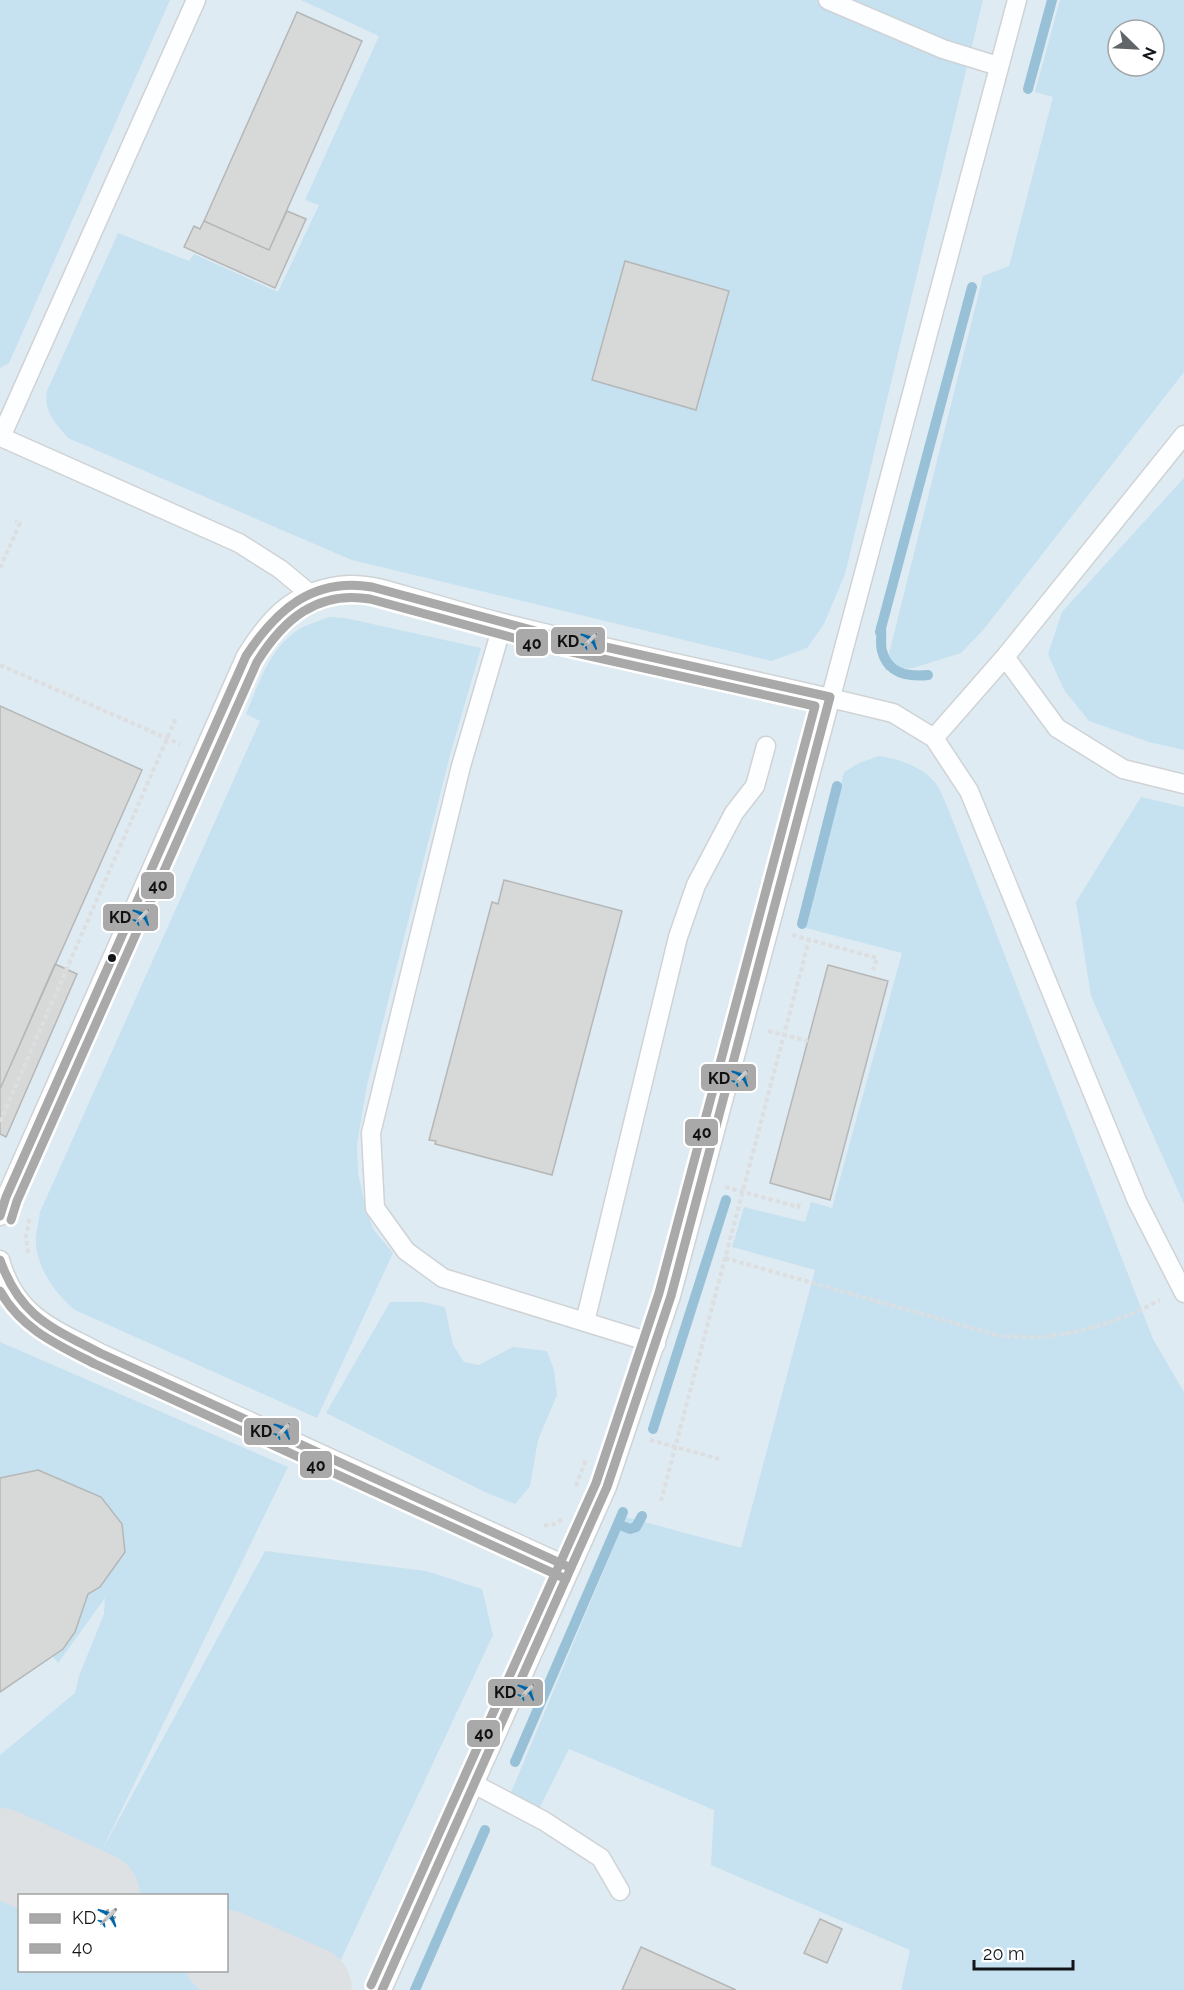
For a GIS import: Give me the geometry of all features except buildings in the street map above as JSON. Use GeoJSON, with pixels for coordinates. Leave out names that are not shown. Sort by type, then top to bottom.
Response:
{"type":"FeatureCollection","features":[{"type":"Feature","properties":{"kind":"lane"},"geometry":{"type":"LineString","coordinates":[[196,0],[0,438],[239,543],[280,568],[309,594]]}},
{"type":"Feature","properties":{"kind":"lane"},"geometry":{"type":"LineString","coordinates":[[828,0],[943,49],[998,66]]}},
{"type":"Feature","properties":{"kind":"lane"},"geometry":{"type":"LineString","coordinates":[[382,1990],[607,1487],[656,1344],[671,1296],[1017,0]]}},
{"type":"Feature","properties":{"kind":"lane"},"geometry":{"type":"LineString","coordinates":[[934,738],[1005,657],[1184,435]]}},
{"type":"Feature","properties":{"kind":"lane"},"geometry":{"type":"LineString","coordinates":[[0,1216],[6,1197],[246,656],[273,618],[290,603],[309,594],[351,585],[380,589],[503,623],[893,713],[934,738],[969,791],[1137,1201],[1182,1291]]}},
{"type":"Feature","properties":{"kind":"lane"},"geometry":{"type":"LineString","coordinates":[[503,623],[461,766],[371,1133],[375,1208],[406,1251],[443,1278],[656,1344]]}},
{"type":"Feature","properties":{"kind":"lane"},"geometry":{"type":"LineString","coordinates":[[1005,657],[1057,728],[1123,770],[1184,784]]}},
{"type":"Feature","properties":{"kind":"lane"},"geometry":{"type":"LineString","coordinates":[[585,1322],[678,937],[696,885],[734,813],[755,786],[766,746]]}},
{"type":"Feature","properties":{"kind":"lane"},"geometry":{"type":"LineString","coordinates":[[0,1260],[10,1289],[23,1307],[37,1319],[100,1353],[571,1568]]}},
{"type":"Feature","properties":{"kind":"lane"},"geometry":{"type":"LineString","coordinates":[[474,1784],[544,1821],[601,1858],[620,1891]]}},
{"type":"Feature","properties":{"kind":"path"},"geometry":{"type":"LineString","coordinates":[[0,568],[20,523],[15,521]]}},
{"type":"Feature","properties":{"kind":"path"},"geometry":{"type":"LineString","coordinates":[[0,665],[203,754]]}},
{"type":"Feature","properties":{"kind":"path"},"geometry":{"type":"LineString","coordinates":[[0,1122],[176,718]]}},
{"type":"Feature","properties":{"kind":"path"},"geometry":{"type":"LineString","coordinates":[[768,929],[877,958],[873,970]]}},
{"type":"Feature","properties":{"kind":"path"},"geometry":{"type":"LineString","coordinates":[[661,1501],[809,940]]}},
{"type":"Feature","properties":{"kind":"path"},"geometry":{"type":"LineString","coordinates":[[743,1025],[808,1041]]}},
{"type":"Feature","properties":{"kind":"path"},"geometry":{"type":"LineString","coordinates":[[701,1180],[798,1207],[800,1202]]}},
{"type":"Feature","properties":{"kind":"path"},"geometry":{"type":"LineString","coordinates":[[29,1259],[26,1238],[31,1210]]}},
{"type":"Feature","properties":{"kind":"path"},"geometry":{"type":"LineString","coordinates":[[725,1258],[1000,1336],[1041,1337],[1094,1328],[1134,1314],[1182,1291]]}},
{"type":"Feature","properties":{"kind":"path"},"geometry":{"type":"LineString","coordinates":[[767,1277],[769,1271]]}},
{"type":"Feature","properties":{"kind":"path"},"geometry":{"type":"LineString","coordinates":[[624,1432],[719,1459]]}},
{"type":"Feature","properties":{"kind":"path"},"geometry":{"type":"LineString","coordinates":[[575,1490],[587,1457]]}},
{"type":"Feature","properties":{"kind":"path"},"geometry":{"type":"LineString","coordinates":[[540,1524],[552,1525],[560,1522],[567,1512]]}},
{"type":"Feature","properties":{"kind":"shaded area"},"geometry":{"type":"Polygon","coordinates":[[[0,0],[1184,0],[1184,1990],[0,1990],[0,0]]]}},
{"type":"Feature","properties":{"kind":"shaded area"},"geometry":{"type":"Polygon","coordinates":[[[0,0],[170,0],[9,363],[0,368],[0,0]]]}},
{"type":"Feature","properties":{"kind":"shaded area"},"geometry":{"type":"Polygon","coordinates":[[[301,0],[983,0],[845,574],[824,624],[807,648],[771,661],[352,560],[68,438],[59,427],[48,411],[47,391],[118,233],[189,261],[194,254],[278,292],[319,205],[305,200],[379,36],[301,0]]]}},
{"type":"Feature","properties":{"kind":"shaded area"},"geometry":{"type":"Polygon","coordinates":[[[1060,0],[1184,0],[1184,372],[984,629],[961,653],[913,668],[885,670],[983,276],[1009,266],[1053,97],[1035,92],[1060,0]]]}},
{"type":"Feature","properties":{"kind":"shaded area"},"geometry":{"type":"Polygon","coordinates":[[[1184,478],[1184,750],[1149,742],[1089,721],[1064,690],[1048,654],[1062,612],[1184,478]]]}},
{"type":"Feature","properties":{"kind":"shaded area"},"geometry":{"type":"Polygon","coordinates":[[[329,617],[345,618],[481,648],[450,755],[367,1085],[357,1144],[358,1173],[365,1205],[373,1229],[393,1253],[317,1418],[75,1310],[47,1277],[38,1257],[36,1236],[40,1212],[260,721],[246,714],[261,677],[274,654],[292,634],[329,617]]]}},
{"type":"Feature","properties":{"kind":"shaded area"},"geometry":{"type":"Polygon","coordinates":[[[879,756],[895,759],[925,773],[940,791],[1153,1339],[1184,1392],[1184,1990],[901,1990],[910,1950],[711,1865],[714,1810],[569,1749],[538,1811],[510,1795],[626,1517],[741,1548],[815,1270],[732,1247],[744,1207],[805,1222],[811,1202],[832,1208],[902,953],[806,928],[844,772],[859,763],[879,756]]]}},
{"type":"Feature","properties":{"kind":"shaded area"},"geometry":{"type":"Polygon","coordinates":[[[1141,797],[1184,807],[1184,1204],[1091,996],[1076,902],[1141,797]]]}},
{"type":"Feature","properties":{"kind":"shaded area"},"geometry":{"type":"Polygon","coordinates":[[[390,1302],[423,1302],[445,1307],[453,1345],[464,1362],[479,1365],[513,1347],[547,1351],[554,1370],[557,1395],[538,1440],[530,1486],[515,1504],[487,1493],[326,1413],[390,1302]]]}},
{"type":"Feature","properties":{"kind":"shaded area"},"geometry":{"type":"Polygon","coordinates":[[[0,1342],[288,1467],[101,1852],[265,1551],[426,1571],[482,1589],[493,1635],[336,1970],[306,1969],[228,1933],[228,1894],[144,1894],[0,1830],[0,1755],[75,1693],[79,1676],[104,1614],[105,1598],[58,1663],[40,1639],[0,1677],[0,1342]]]}},
{"type":"Feature","properties":{"kind":"shaded area"},"geometry":{"type":"Polygon","coordinates":[[[0,1874],[50,1894],[18,1894],[18,1972],[224,1972],[264,1990],[0,1990],[0,1874]]]}},
{"type":"Feature","properties":{"kind":"waterway"},"geometry":{"type":"LineString","coordinates":[[1028,89],[1052,0]]}},
{"type":"Feature","properties":{"kind":"waterway"},"geometry":{"type":"LineString","coordinates":[[880,632],[972,287]]}},
{"type":"Feature","properties":{"kind":"waterway"},"geometry":{"type":"LineString","coordinates":[[881,627],[881,648],[889,665],[906,674],[928,675]]}},
{"type":"Feature","properties":{"kind":"waterway"},"geometry":{"type":"LineString","coordinates":[[802,924],[837,786]]}},
{"type":"Feature","properties":{"kind":"waterway"},"geometry":{"type":"LineString","coordinates":[[653,1429],[726,1200]]}},
{"type":"Feature","properties":{"kind":"waterway"},"geometry":{"type":"LineString","coordinates":[[515,1762],[623,1512]]}},
{"type":"Feature","properties":{"kind":"waterway"},"geometry":{"type":"LineString","coordinates":[[618,1524],[630,1529],[636,1527],[642,1516]]}},
{"type":"Feature","properties":{"kind":"waterway"},"geometry":{"type":"LineString","coordinates":[[415,1990],[485,1830]]}},
{"type":"Feature","properties":{"kind":"taxiway"},"geometry":{"type":"LineString","coordinates":[[0,1852],[92,1894]]}},
{"type":"Feature","properties":{"kind":"taxiway"},"geometry":{"type":"LineString","coordinates":[[228,1955],[308,1990]]}},
{"type":"Feature","properties":{"kind":"transit line","name":"KD✈️"},"geometry":{"type":"LineString","coordinates":[[0,1216],[6,1197],[246,656],[270,624],[298,600],[332,587],[351,585],[372,587],[543,633],[830,697],[671,1296],[607,1487],[382,1990]]}},
{"type":"Feature","properties":{"kind":"transit line","name":"40"},"geometry":{"type":"LineString","coordinates":[[11,1220],[17,1201],[257,662],[278,633],[303,611],[334,599],[351,597],[370,599],[540,645],[815,706],[659,1293],[596,1483],[371,1985]]}},
{"type":"Feature","properties":{"kind":"transit line","name":"KD✈️"},"geometry":{"type":"LineString","coordinates":[[0,1260],[8,1279],[27,1307],[39,1318],[66,1335],[100,1353],[571,1568]]}},
{"type":"Feature","properties":{"kind":"transit line","name":"40"},"geometry":{"type":"LineString","coordinates":[[0,1291],[18,1316],[30,1326],[54,1343],[81,1357],[566,1579]]}}]}
